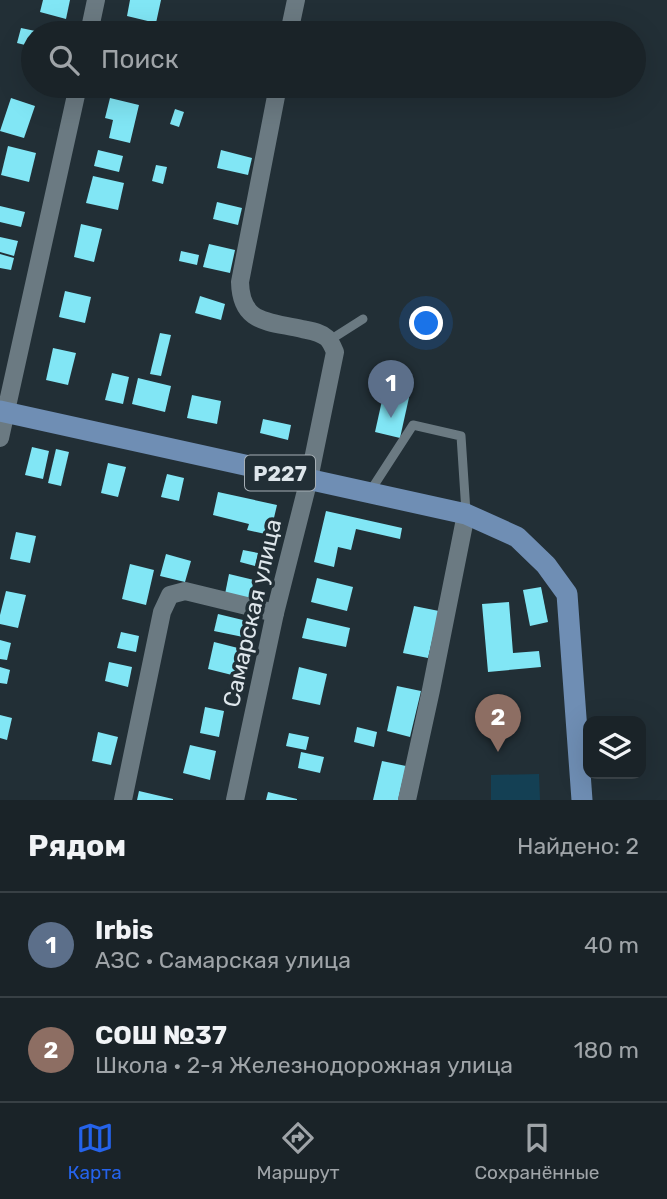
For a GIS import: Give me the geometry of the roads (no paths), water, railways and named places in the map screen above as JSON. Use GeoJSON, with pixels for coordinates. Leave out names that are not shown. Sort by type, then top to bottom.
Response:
{"type":"FeatureCollection","features":[{"type":"Feature","properties":{"kind":"main road","name":"Р227"},"geometry":{"type":"LineString","coordinates":[[2,412],[466,514],[517,537],[546,565],[567,594],[582,800]]}},
{"type":"Feature","properties":{"kind":"street"},"geometry":{"type":"LineString","coordinates":[[92,21],[96,0]]}},
{"type":"Feature","properties":{"kind":"street"},"geometry":{"type":"LineString","coordinates":[[292,21],[296,0]]}},
{"type":"Feature","properties":{"kind":"street"},"geometry":{"type":"LineString","coordinates":[[0,438],[2,412],[75,98]]}},
{"type":"Feature","properties":{"kind":"street"},"geometry":{"type":"LineString","coordinates":[[276,98],[240,282],[240,295],[244,307],[260,320],[319,332],[330,340]]}},
{"type":"Feature","properties":{"kind":"street","name":"Самарская улица"},"geometry":{"type":"LineString","coordinates":[[235,800],[275,613],[309,479],[335,352],[330,340]]}},
{"type":"Feature","properties":{"kind":"street"},"geometry":{"type":"LineString","coordinates":[[407,800],[432,690],[466,514]]}},
{"type":"Feature","properties":{"kind":"street"},"geometry":{"type":"LineString","coordinates":[[123,800],[162,612],[170,595],[185,591],[275,613]]}},
{"type":"Feature","properties":{"kind":"lane"},"geometry":{"type":"LineString","coordinates":[[330,340],[363,319]]}},
{"type":"Feature","properties":{"kind":"lane"},"geometry":{"type":"LineString","coordinates":[[369,492],[413,425],[461,436],[466,514]]}},
{"type":"Feature","properties":{"kind":"place","name":"Irbis"},"geometry":{"type":"Point","coordinates":[391,418]}},
{"type":"Feature","properties":{"kind":"place","name":"СОШ №37"},"geometry":{"type":"Point","coordinates":[498,752]}}]}
